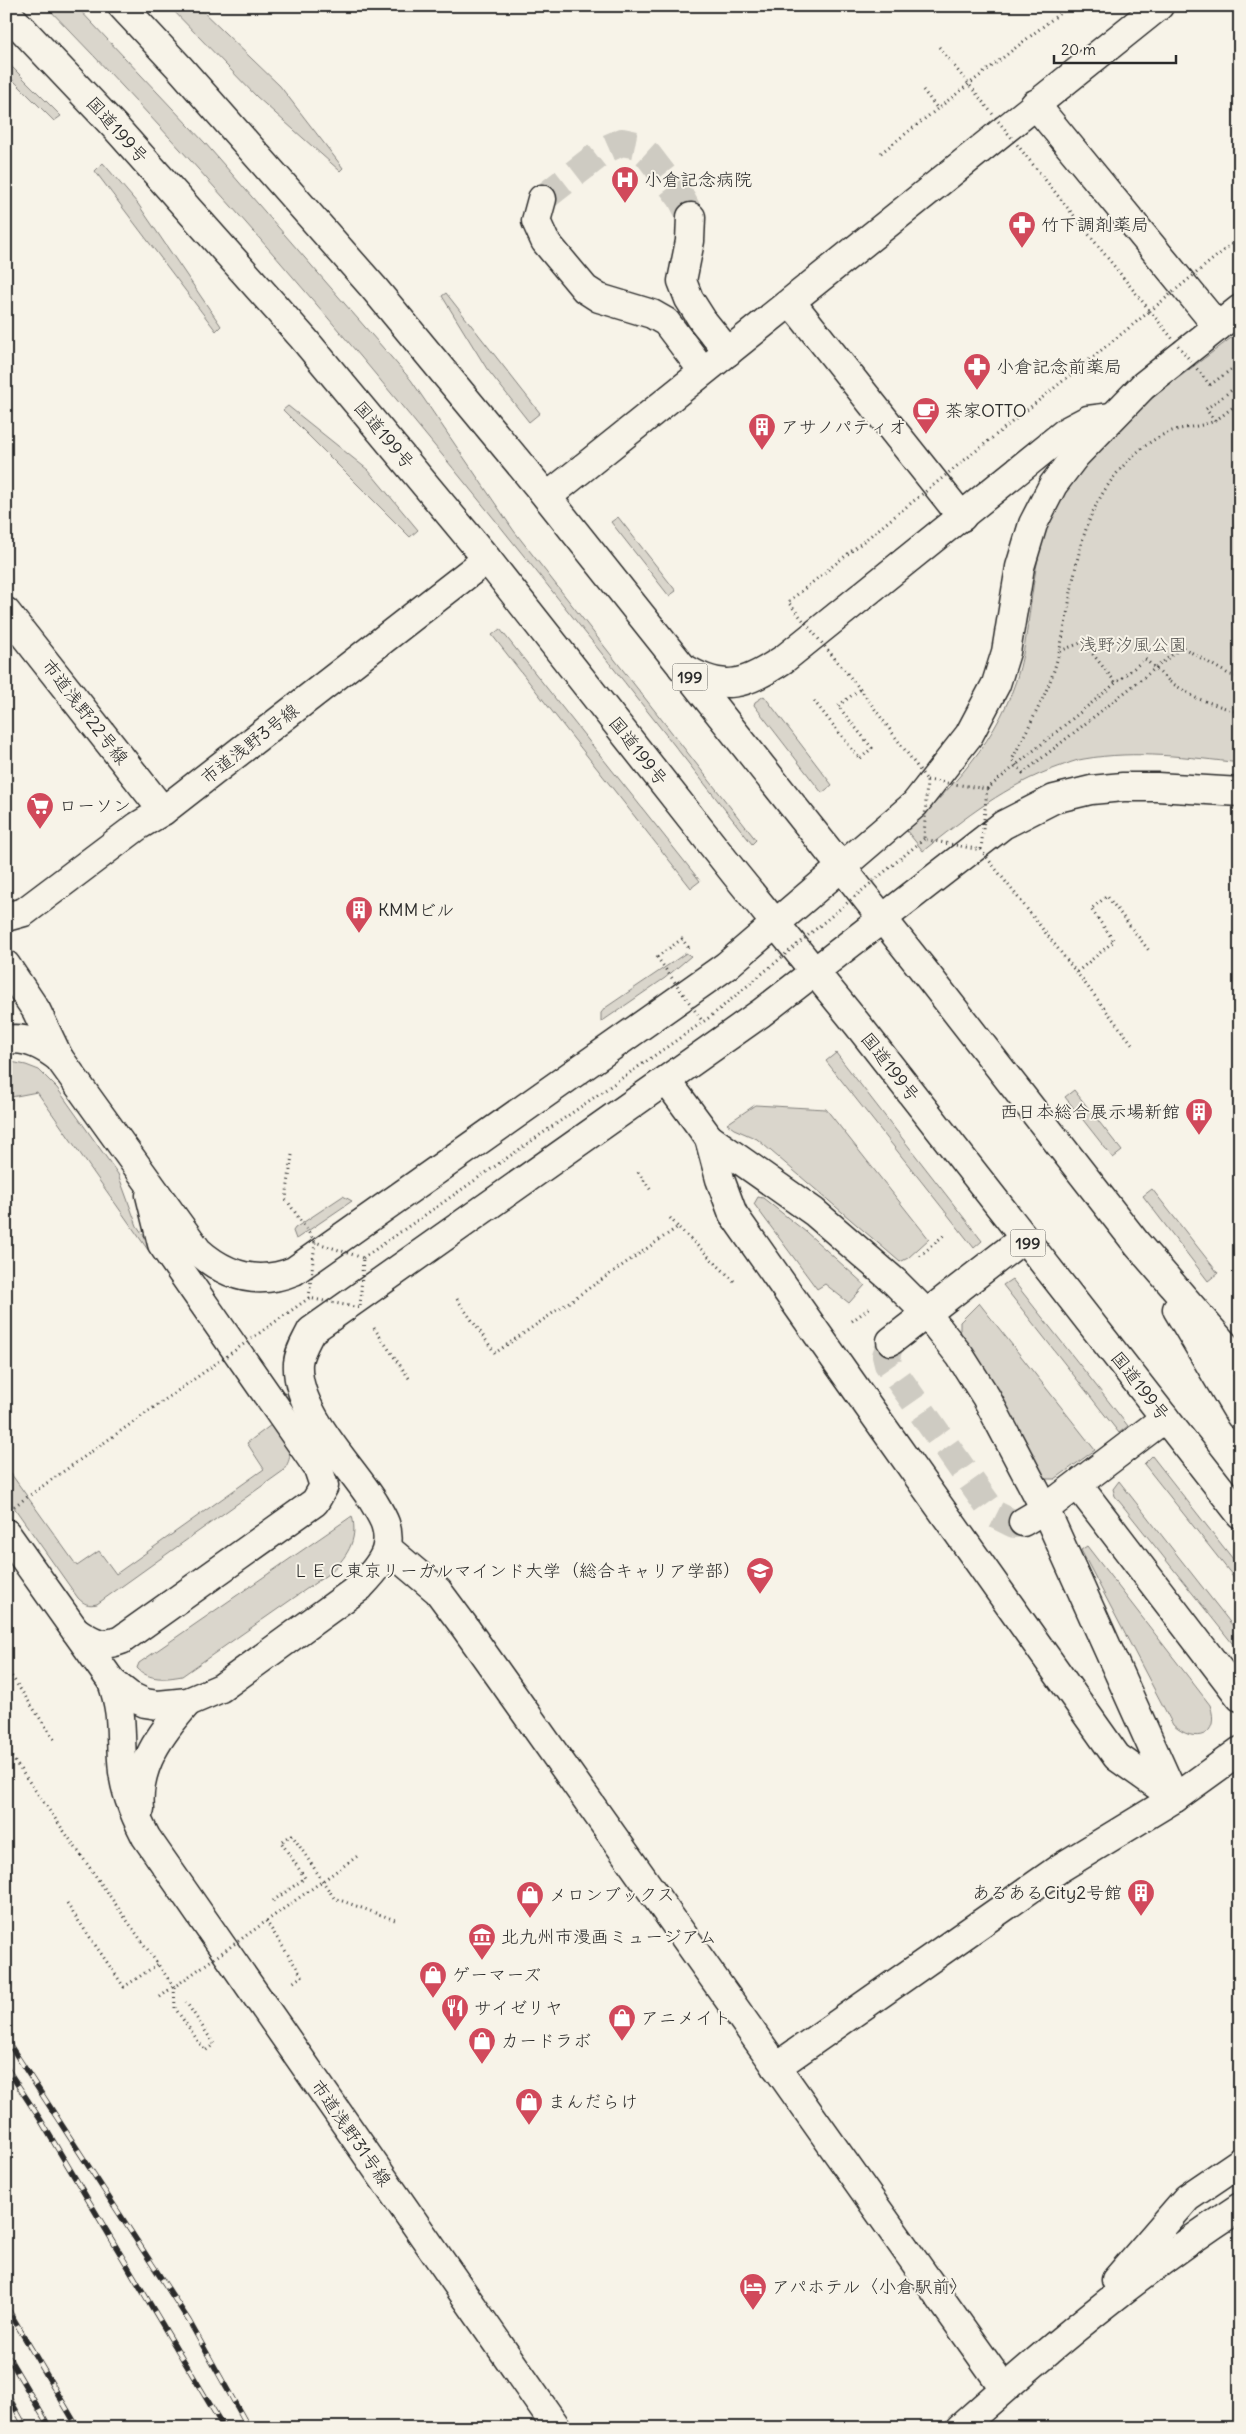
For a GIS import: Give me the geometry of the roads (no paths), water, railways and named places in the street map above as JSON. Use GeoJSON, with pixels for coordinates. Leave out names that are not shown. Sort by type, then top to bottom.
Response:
{"type":"FeatureCollection","features":[{"type":"Feature","properties":{"kind":"main road","name":"199"},"geometry":{"type":"LineString","coordinates":[[122,6],[179,67],[367,280],[547,497],[843,868],[1137,1244],[1240,1363]]}},
{"type":"Feature","properties":{"kind":"main road"},"geometry":{"type":"LineString","coordinates":[[547,497],[1159,6]]}},
{"type":"Feature","properties":{"kind":"main road","name":"国道199号"},"geometry":{"type":"LineString","coordinates":[[6,12],[116,128],[303,338],[487,559],[814,973],[858,1025],[1240,1514]]}},
{"type":"Feature","properties":{"kind":"main road"},"geometry":{"type":"LineString","coordinates":[[1035,104],[1218,327]]}},
{"type":"Feature","properties":{"kind":"main road"},"geometry":{"type":"LineString","coordinates":[[542,199],[536,221],[545,241],[585,289],[599,298],[652,314],[666,322],[703,372]]}},
{"type":"Feature","properties":{"kind":"main road"},"geometry":{"type":"LineString","coordinates":[[691,216],[690,241],[682,281],[689,299],[703,321],[728,352]]}},
{"type":"Feature","properties":{"kind":"main road"},"geometry":{"type":"LineString","coordinates":[[791,302],[962,517]]}},
{"type":"Feature","properties":{"kind":"main road"},"geometry":{"type":"LineString","coordinates":[[6,965],[36,1010],[59,1058],[198,1251],[211,1263],[227,1272],[252,1278],[281,1277],[294,1272],[726,966],[916,804],[947,766],[982,714],[996,684],[1006,652],[1020,567],[1033,524],[1053,485],[1075,456],[1143,386],[1240,309]]}},
{"type":"Feature","properties":{"kind":"main road"},"geometry":{"type":"LineString","coordinates":[[682,667],[701,678],[722,684],[739,684],[761,675],[784,659],[1067,431],[1088,420],[1112,417]]}},
{"type":"Feature","properties":{"kind":"main road","name":"市道浅野3号線"},"geometry":{"type":"LineString","coordinates":[[6,917],[24,912],[138,826],[163,811],[487,559]]}},
{"type":"Feature","properties":{"kind":"main road","name":"市道浅野22号線"},"geometry":{"type":"LineString","coordinates":[[6,612],[163,811]]}},
{"type":"Feature","properties":{"kind":"main road"},"geometry":{"type":"LineString","coordinates":[[112,1682],[130,1696],[145,1704],[158,1705],[188,1702],[221,1688],[360,1587],[376,1569],[387,1548],[388,1525],[361,1482],[321,1428],[307,1402],[299,1380],[298,1361],[311,1331],[667,1081],[884,920],[1003,825],[1054,799],[1091,790],[1123,787],[1240,792]]}},
{"type":"Feature","properties":{"kind":"main road"},"geometry":{"type":"LineString","coordinates":[[6,1040],[29,1041],[45,1047],[59,1058]]}},
{"type":"Feature","properties":{"kind":"main road"},"geometry":{"type":"LineString","coordinates":[[667,1081],[709,1138],[814,1212],[894,1281],[926,1313],[960,1356],[986,1397],[1034,1515],[1175,1798]]}},
{"type":"Feature","properties":{"kind":"main road"},"geometry":{"type":"LineString","coordinates":[[709,1138],[720,1179],[733,1214],[1117,1757],[1175,1798]]}},
{"type":"Feature","properties":{"kind":"main road"},"geometry":{"type":"LineString","coordinates":[[76,1631],[97,1643],[108,1645],[122,1640],[315,1502],[324,1486],[318,1468],[162,1244],[146,1181]]}},
{"type":"Feature","properties":{"kind":"main road"},"geometry":{"type":"LineString","coordinates":[[891,1341],[1024,1238]]}},
{"type":"Feature","properties":{"kind":"main road"},"geometry":{"type":"LineString","coordinates":[[1137,1244],[1240,1415]]}},
{"type":"Feature","properties":{"kind":"main road"},"geometry":{"type":"LineString","coordinates":[[1034,1515],[1165,1418]]}},
{"type":"Feature","properties":{"kind":"main road"},"geometry":{"type":"LineString","coordinates":[[1078,1484],[1240,1697]]}},
{"type":"Feature","properties":{"kind":"main road"},"geometry":{"type":"LineString","coordinates":[[6,1533],[112,1682],[120,1704],[122,1760],[126,1790],[133,1813],[146,1837]]}},
{"type":"Feature","properties":{"kind":"main road"},"geometry":{"type":"LineString","coordinates":[[387,1548],[438,1591],[1004,2388]]}},
{"type":"Feature","properties":{"kind":"main road"},"geometry":{"type":"LineString","coordinates":[[146,1837],[140,1815],[138,1794],[142,1775],[152,1749],[168,1725],[188,1702]]}},
{"type":"Feature","properties":{"kind":"main road"},"geometry":{"type":"LineString","coordinates":[[776,2067],[1060,1868],[1175,1798],[1240,1751]]}},
{"type":"Feature","properties":{"kind":"main road","name":"市道浅野31号線"},"geometry":{"type":"LineString","coordinates":[[146,1837],[557,2428]]}},
{"type":"Feature","properties":{"kind":"main road"},"geometry":{"type":"LineString","coordinates":[[1070,2332],[1188,2198],[1240,2162]]}},
{"type":"Feature","properties":{"kind":"main road"},"geometry":{"type":"LineString","coordinates":[[960,2428],[1070,2332],[1157,2263],[1240,2207]]}},
{"type":"Feature","properties":{"kind":"tunnel"},"geometry":{"type":"LineString","coordinates":[[542,199],[606,149],[622,142],[637,145],[648,155],[681,198],[691,217]]}},
{"type":"Feature","properties":{"kind":"tunnel"},"geometry":{"type":"LineString","coordinates":[[891,1341],[886,1356],[888,1364],[994,1514],[1014,1524],[1023,1522]]}},
{"type":"Feature","properties":{"kind":"railway"},"geometry":{"type":"LineString","coordinates":[[6,2039],[189,2321],[249,2428]]}},
{"type":"Feature","properties":{"kind":"railway"},"geometry":{"type":"LineString","coordinates":[[6,2067],[40,2119],[224,2428]]}},
{"type":"Feature","properties":{"kind":"railway"},"geometry":{"type":"LineString","coordinates":[[6,2306],[78,2428]]}},
{"type":"Feature","properties":{"kind":"railway"},"geometry":{"type":"LineString","coordinates":[[6,2353],[50,2428]]}},
{"type":"Feature","properties":{"kind":"railway"},"geometry":{"type":"LineString","coordinates":[[6,2392],[26,2428]]}},
{"type":"Feature","properties":{"kind":"place","name":"小倉記念病院"},"geometry":{"type":"Point","coordinates":[625,204]}},
{"type":"Feature","properties":{"kind":"place","name":"竹下調剤薬局"},"geometry":{"type":"Point","coordinates":[1022,249]}},
{"type":"Feature","properties":{"kind":"place","name":"小倉記念前薬局"},"geometry":{"type":"Point","coordinates":[977,391]}},
{"type":"Feature","properties":{"kind":"place","name":"茶家OTTO"},"geometry":{"type":"Point","coordinates":[926,435]}},
{"type":"Feature","properties":{"kind":"place","name":"アサノパティオ"},"geometry":{"type":"Point","coordinates":[762,451]}},
{"type":"Feature","properties":{"kind":"place","name":"ローソン"},"geometry":{"type":"Point","coordinates":[40,830]}},
{"type":"Feature","properties":{"kind":"place","name":"KMMビル"},"geometry":{"type":"Point","coordinates":[359,934]}},
{"type":"Feature","properties":{"kind":"place","name":"西日本総合展示場新館"},"geometry":{"type":"Point","coordinates":[1199,1136]}},
{"type":"Feature","properties":{"kind":"place","name":"ＬＥＣ東京リーガルマインド大学（総合キャリア学部）"},"geometry":{"type":"Point","coordinates":[760,1595]}},
{"type":"Feature","properties":{"kind":"place","name":"あるあるCity2号館"},"geometry":{"type":"Point","coordinates":[1141,1917]}},
{"type":"Feature","properties":{"kind":"place","name":"メロンブックス"},"geometry":{"type":"Point","coordinates":[530,1919]}},
{"type":"Feature","properties":{"kind":"place","name":"北九州市漫画ミュージアム"},"geometry":{"type":"Point","coordinates":[482,1961]}},
{"type":"Feature","properties":{"kind":"place","name":"ゲーマーズ"},"geometry":{"type":"Point","coordinates":[433,1999]}},
{"type":"Feature","properties":{"kind":"place","name":"サイゼリヤ"},"geometry":{"type":"Point","coordinates":[455,2032]}},
{"type":"Feature","properties":{"kind":"place","name":"アニメイト"},"geometry":{"type":"Point","coordinates":[622,2042]}},
{"type":"Feature","properties":{"kind":"place","name":"カードラボ"},"geometry":{"type":"Point","coordinates":[482,2065]}},
{"type":"Feature","properties":{"kind":"place","name":"まんだらけ"},"geometry":{"type":"Point","coordinates":[529,2126]}},
{"type":"Feature","properties":{"kind":"place","name":"アパホテル〈小倉駅前〉"},"geometry":{"type":"Point","coordinates":[753,2311]}},
{"type":"Feature","properties":{"kind":"park label","name":"浅野汐風公園"},"geometry":{"type":"Point","coordinates":[1133,645]}}]}
